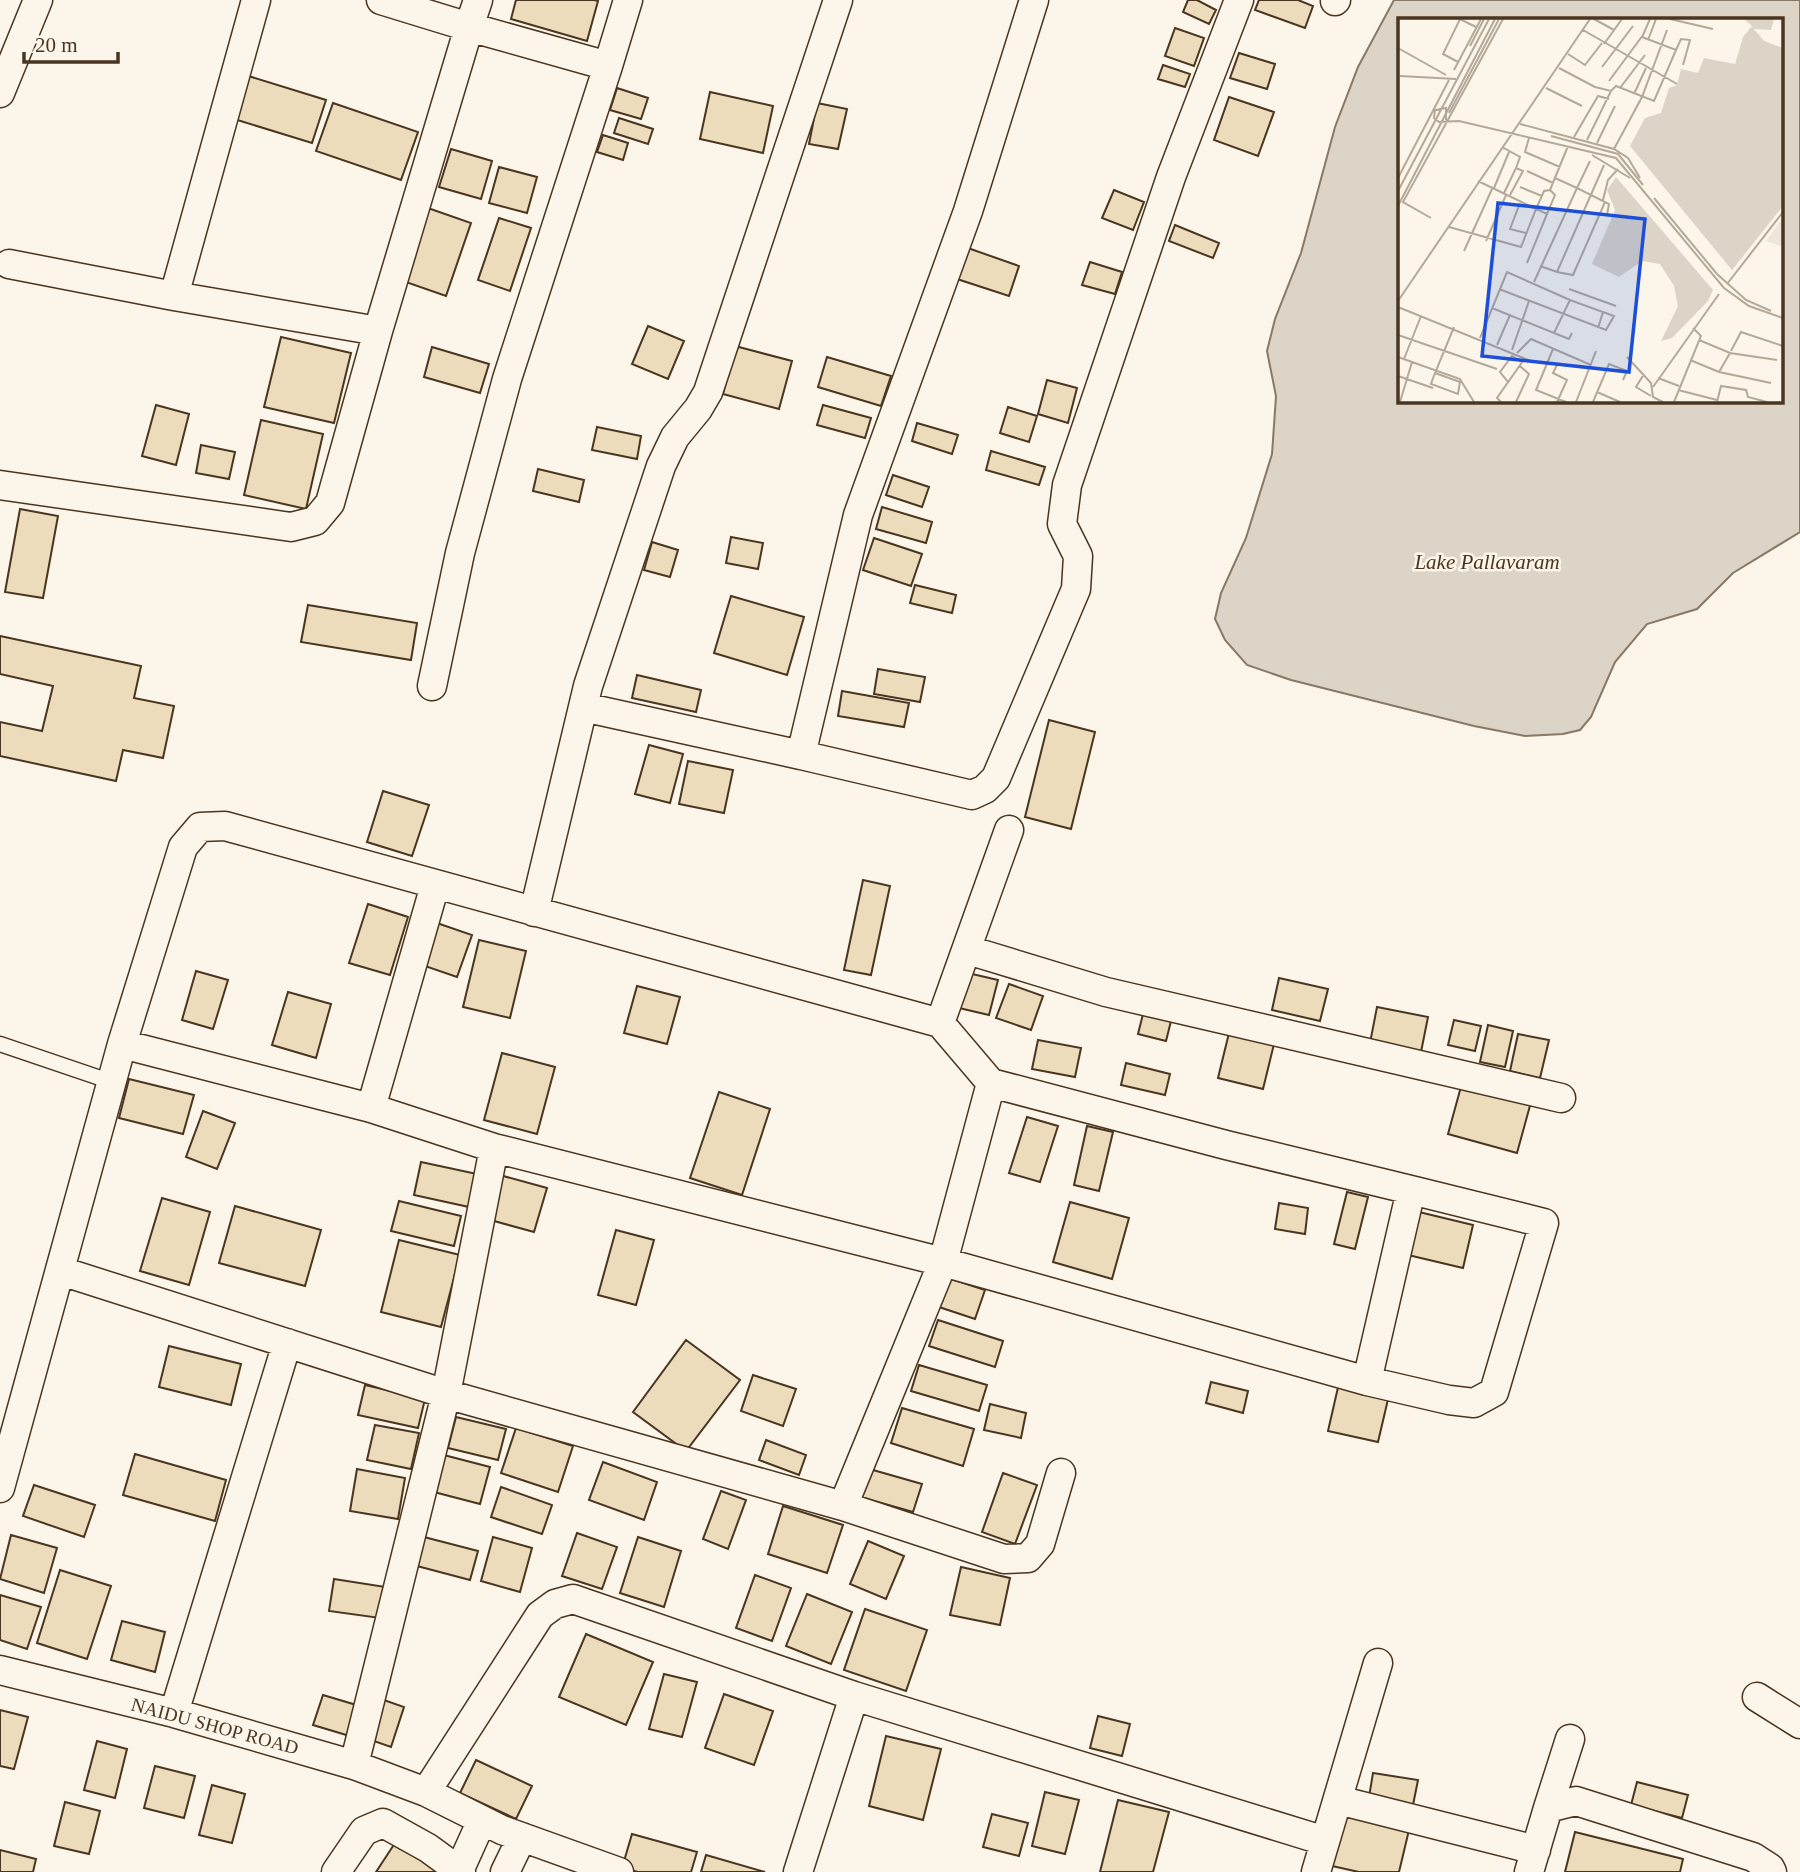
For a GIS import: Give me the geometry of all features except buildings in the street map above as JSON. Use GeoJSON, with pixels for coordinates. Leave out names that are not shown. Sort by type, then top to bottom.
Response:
{"type":"FeatureCollection","features":[{"type":"Feature","properties":{"kind":"street"},"geometry":{"type":"LineString","coordinates":[[0,93],[38,0]]}},
{"type":"Feature","properties":{"kind":"street"},"geometry":{"type":"LineString","coordinates":[[174,296],[256,0]]}},
{"type":"Feature","properties":{"kind":"street"},"geometry":{"type":"LineString","coordinates":[[381,0],[608,66]]}},
{"type":"Feature","properties":{"kind":"street"},"geometry":{"type":"LineString","coordinates":[[0,485],[291,527],[315,521],[330,503],[378,331],[478,0]]}},
{"type":"Feature","properties":{"kind":"street"},"geometry":{"type":"LineString","coordinates":[[432,686],[460,553],[507,379],[628,0]]}},
{"type":"Feature","properties":{"kind":"street"},"geometry":{"type":"LineString","coordinates":[[534,912],[588,686],[661,466],[675,437],[708,392],[838,0]]}},
{"type":"Feature","properties":{"kind":"street"},"geometry":{"type":"LineString","coordinates":[[801,755],[858,515],[968,211],[1034,0]]}},
{"type":"Feature","properties":{"kind":"street"},"geometry":{"type":"LineString","coordinates":[[583,708],[972,795],[985,789],[996,778],[1076,589],[1078,556],[1062,524],[1068,485],[1171,177],[1239,0]]}},
{"type":"Feature","properties":{"kind":"street"},"geometry":{"type":"LineString","coordinates":[[9,264],[378,331]]}},
{"type":"Feature","properties":{"kind":"street"},"geometry":{"type":"LineString","coordinates":[[0,1488],[122,1044],[183,847],[200,827],[225,826],[940,1023],[991,1083],[1226,1145],[1544,1223],[1494,1392],[1474,1403],[1449,1400],[1367,1381],[943,1262],[494,1148],[371,1108],[122,1044]]}},
{"type":"Feature","properties":{"kind":"street"},"geometry":{"type":"LineString","coordinates":[[940,1023],[1009,830]]}},
{"type":"Feature","properties":{"kind":"street"},"geometry":{"type":"LineString","coordinates":[[371,1108],[435,885]]}},
{"type":"Feature","properties":{"kind":"street"},"geometry":{"type":"LineString","coordinates":[[968,950],[1106,992],[1560,1097]]}},
{"type":"Feature","properties":{"kind":"street"},"geometry":{"type":"LineString","coordinates":[[843,1506],[943,1262],[991,1083]]}},
{"type":"Feature","properties":{"kind":"street"},"geometry":{"type":"LineString","coordinates":[[366,1769],[446,1394],[494,1148]]}},
{"type":"Feature","properties":{"kind":"street"},"geometry":{"type":"LineString","coordinates":[[1367,1381],[1411,1190]]}},
{"type":"Feature","properties":{"kind":"street"},"geometry":{"type":"LineString","coordinates":[[61,1271],[446,1394],[843,1506],[1004,1559],[1028,1558],[1040,1544],[1061,1473]]}},
{"type":"Feature","properties":{"kind":"street"},"geometry":{"type":"LineString","coordinates":[[174,1713],[287,1343]]}},
{"type":"Feature","properties":{"kind":"street"},"geometry":{"type":"LineString","coordinates":[[420,1790],[540,1615],[555,1604],[573,1599],[853,1696],[1325,1841]]}},
{"type":"Feature","properties":{"kind":"street"},"geometry":{"type":"LineString","coordinates":[[1316,1872],[1378,1663]]}},
{"type":"Feature","properties":{"kind":"street","name":"NAIDU SHOP ROAD"},"geometry":{"type":"LineString","coordinates":[[0,1670],[174,1713],[366,1769],[420,1790],[522,1837],[619,1872]]}},
{"type":"Feature","properties":{"kind":"street"},"geometry":{"type":"LineString","coordinates":[[798,1872],[853,1696]]}},
{"type":"Feature","properties":{"kind":"street"},"geometry":{"type":"LineString","coordinates":[[1757,1697],[1800,1724]]}},
{"type":"Feature","properties":{"kind":"street"},"geometry":{"type":"LineString","coordinates":[[1338,1800],[1532,1861],[1570,1739]]}},
{"type":"Feature","properties":{"kind":"street"},"geometry":{"type":"LineString","coordinates":[[1548,1808],[1576,1801],[1753,1857],[1772,1872]]}},
{"type":"Feature","properties":{"kind":"street"},"geometry":{"type":"LineString","coordinates":[[336,1872],[364,1831],[383,1824],[463,1865],[482,1820]]}},
{"type":"Feature","properties":{"kind":"street"},"geometry":{"type":"LineString","coordinates":[[506,1871],[522,1837]]}},
{"type":"Feature","properties":{"kind":"lane"},"geometry":{"type":"LineString","coordinates":[[0,1044],[112,1082]]}},
{"type":"Feature","properties":{"kind":"water","name":"Lake Pallavaram"},"geometry":{"type":"Polygon","coordinates":[[[1394,0],[1800,0],[1800,532],[1733,573],[1697,609],[1647,624],[1615,662],[1591,717],[1580,730],[1563,734],[1525,736],[1474,726],[1291,680],[1247,665],[1225,640],[1215,619],[1221,593],[1246,538],[1272,454],[1276,396],[1267,351],[1275,319],[1301,253],[1335,127],[1358,67],[1394,0]]]}}]}
